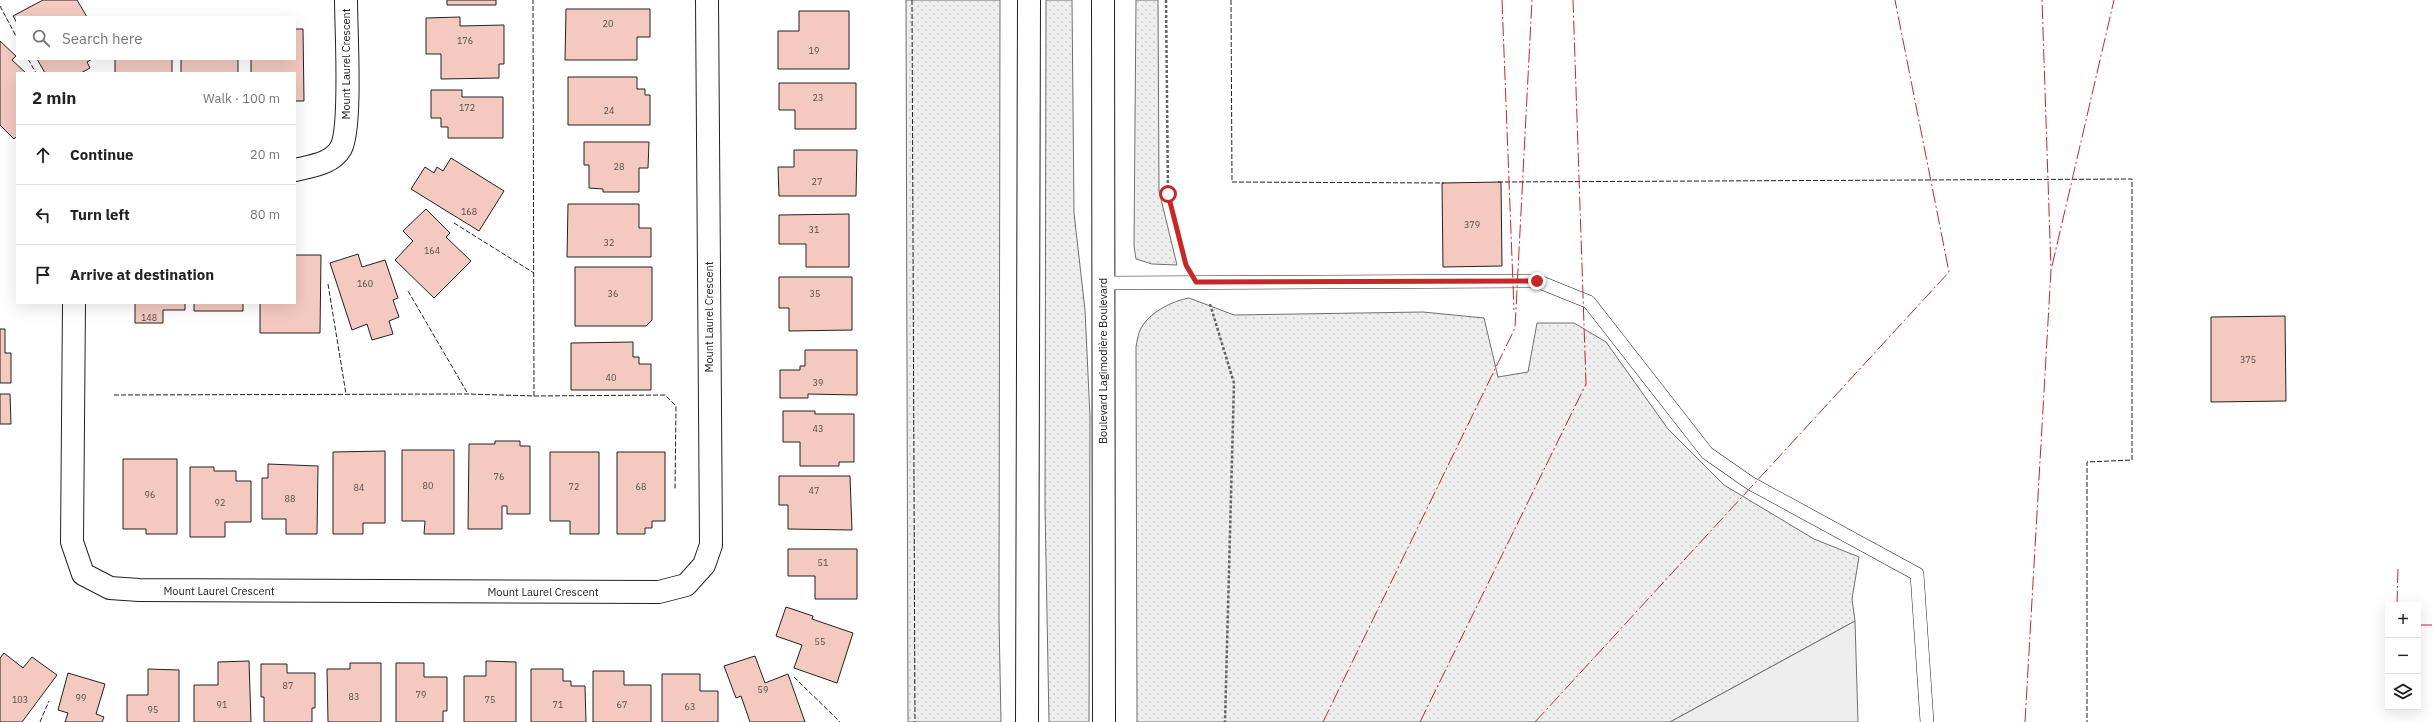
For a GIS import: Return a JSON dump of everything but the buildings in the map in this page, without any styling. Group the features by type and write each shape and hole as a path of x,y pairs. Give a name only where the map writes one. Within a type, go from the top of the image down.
{"street":[{"name":"Mount Laurel Crescent","path":"296,170 324,164 340,148 346,125 346,0"},
{"name":"Mount Laurel Crescent","path":"74,304 72,542 83,574 110,588 147,590 659,592 686,585 704,565 711,545 707,0"},
{"path":"1027,722 1029,0"},
{"name":"Boulevard Lagimodière Boulevard","path":"1103,0 1102,283 1104,722"}],"lane":[{"path":"1102,283 1537,281 1589,302 1707,453 1750,483 1917,574 1927,722"}],"path":[{"path":"1166,0 1168,194 1186,265 1212,307 1234,383 1225,722"}],"shaded area":[{"path":"906,0 1000,0 999,619 1001,722 908,722"},
{"path":"1046,0 1072,0 1074,213 1085,310 1090,417 1089,722 1049,722 1045,507"},
{"path":"1136,0 1158,0 1159,191 1177,265 1152,264 1136,259 1134,246"},
{"path":"1189,298 1234,315 1423,312 1484,318 1498,377 1528,372 1537,323 1574,323 1606,342 1668,429 1724,485 1814,539 1859,557 1852,599 1855,621 1670,722 1137,722 1136,347 1141,328 1150,317 1162,308 1182,299"},
{"path":"1855,621 1858,722 1670,722"}],"fence":[{"path":"114,395 468,394 534,396 533,0"},
{"path":"912,0 915,722"},
{"path":"1231,0 1232,182 1444,183"},
{"path":"0,6 16,36"},
{"path":"29,60 35,72"},
{"path":"1498,182 2132,179 2132,460 2087,462 2087,722"},
{"path":"454,223 534,273"},
{"path":"328,284 346,394"},
{"path":"408,291 468,394"},
{"path":"534,396 665,395 676,406 675,490"},
{"path":"794,677 840,722"},
{"path":"40,722 49,701"}],"power":[{"path":"1502,0 1514,310"},
{"path":"1323,722 1515,328 1532,0"},
{"path":"1420,722 1586,384 1573,0"},
{"path":"1535,722 1949,272 1895,0"},
{"path":"2025,722 2051,270 2042,0"},
{"path":"2052,266 2114,0"},
{"path":"2397,602 2398,567"},
{"path":"2421,625 2433,625"}],"route":[{"path":"1168,194 1186,265 1196,282 1537,281"}]}
